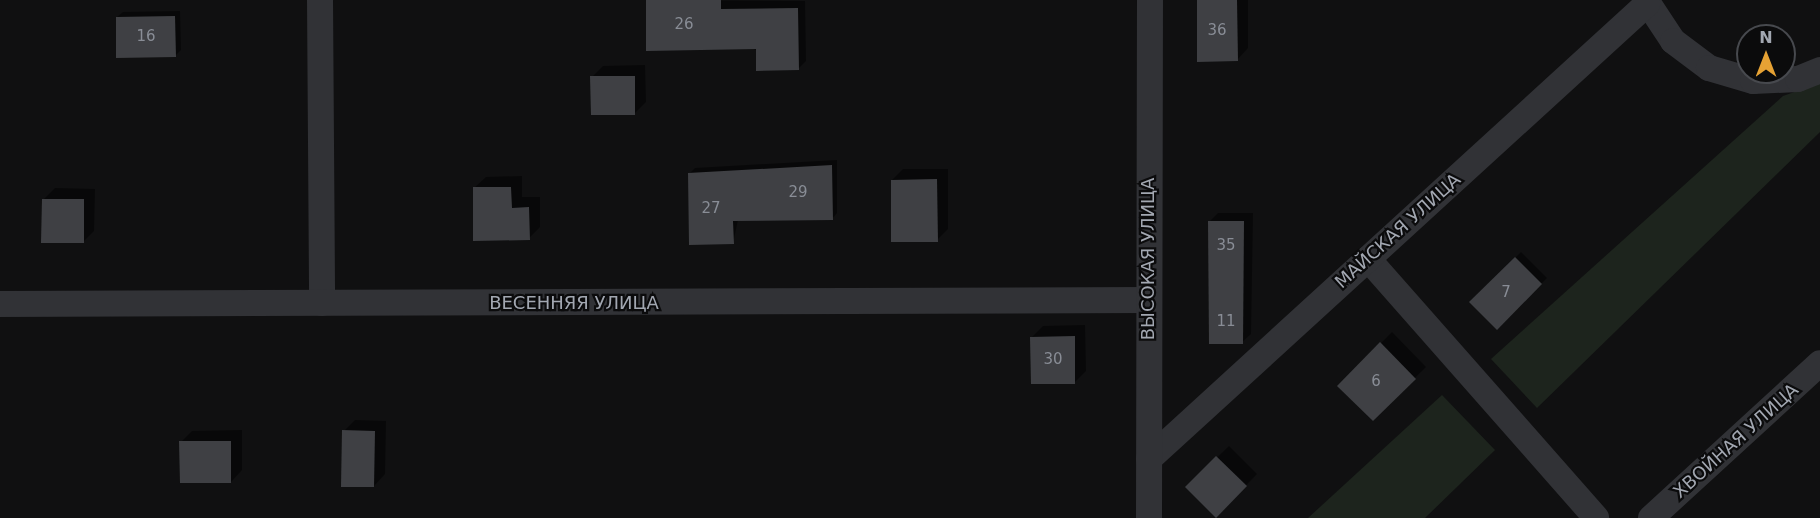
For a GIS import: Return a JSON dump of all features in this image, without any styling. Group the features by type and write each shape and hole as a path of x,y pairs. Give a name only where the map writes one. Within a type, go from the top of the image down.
{"street":[{"path":"320,0 322,303"},
{"name":"ВЫСОКАЯ УЛИЦА","path":"1149,518 1147,300 1150,0"},
{"path":"1647,2 1673,41 1709,68 1753,81 1798,79 1820,70"},
{"name":"МАЙСКАЯ УЛИЦА","path":"1149,459 1647,2"},
{"path":"1368,259 1596,518"},
{"name":"ВЕСЕННЯЯ УЛИЦА","path":"0,304 1147,300"},
{"name":"ХВОЙНАЯ УЛИЦА","path":"1651,518 1820,363"}],"shaded area":[{"path":"1820,83 1820,132 1537,408 1491,359 1783,96"},
{"path":"1442,395 1495,450 1425,518 1308,518"}],"building":[{"path":"646,0 721,0 721,9 798,8 799,70 756,71 756,49 646,51"},
{"path":"1197,0 1237,0 1238,61 1197,62"},
{"path":"175,16 176,57 116,58 116,17"},
{"path":"590,76 635,76 635,115 591,115"},
{"path":"832,165 833,220 733,221 734,244 689,245 688,173"},
{"path":"937,179 938,242 891,242 891,180"},
{"path":"473,187 511,187 512,208 529,207 530,240 473,241"},
{"path":"42,199 84,199 84,243 41,243"},
{"path":"1208,221 1244,221 1243,344 1209,344"},
{"path":"1515,257 1542,284 1497,330 1469,302"},
{"path":"1075,336 1075,384 1031,384 1030,337"},
{"path":"1380,342 1416,379 1373,421 1337,386"},
{"path":"342,430 375,431 374,487 341,487"},
{"path":"179,441 231,441 231,483 180,483"},
{"path":"1216,456 1247,486 1216,518 1185,487"}]}
